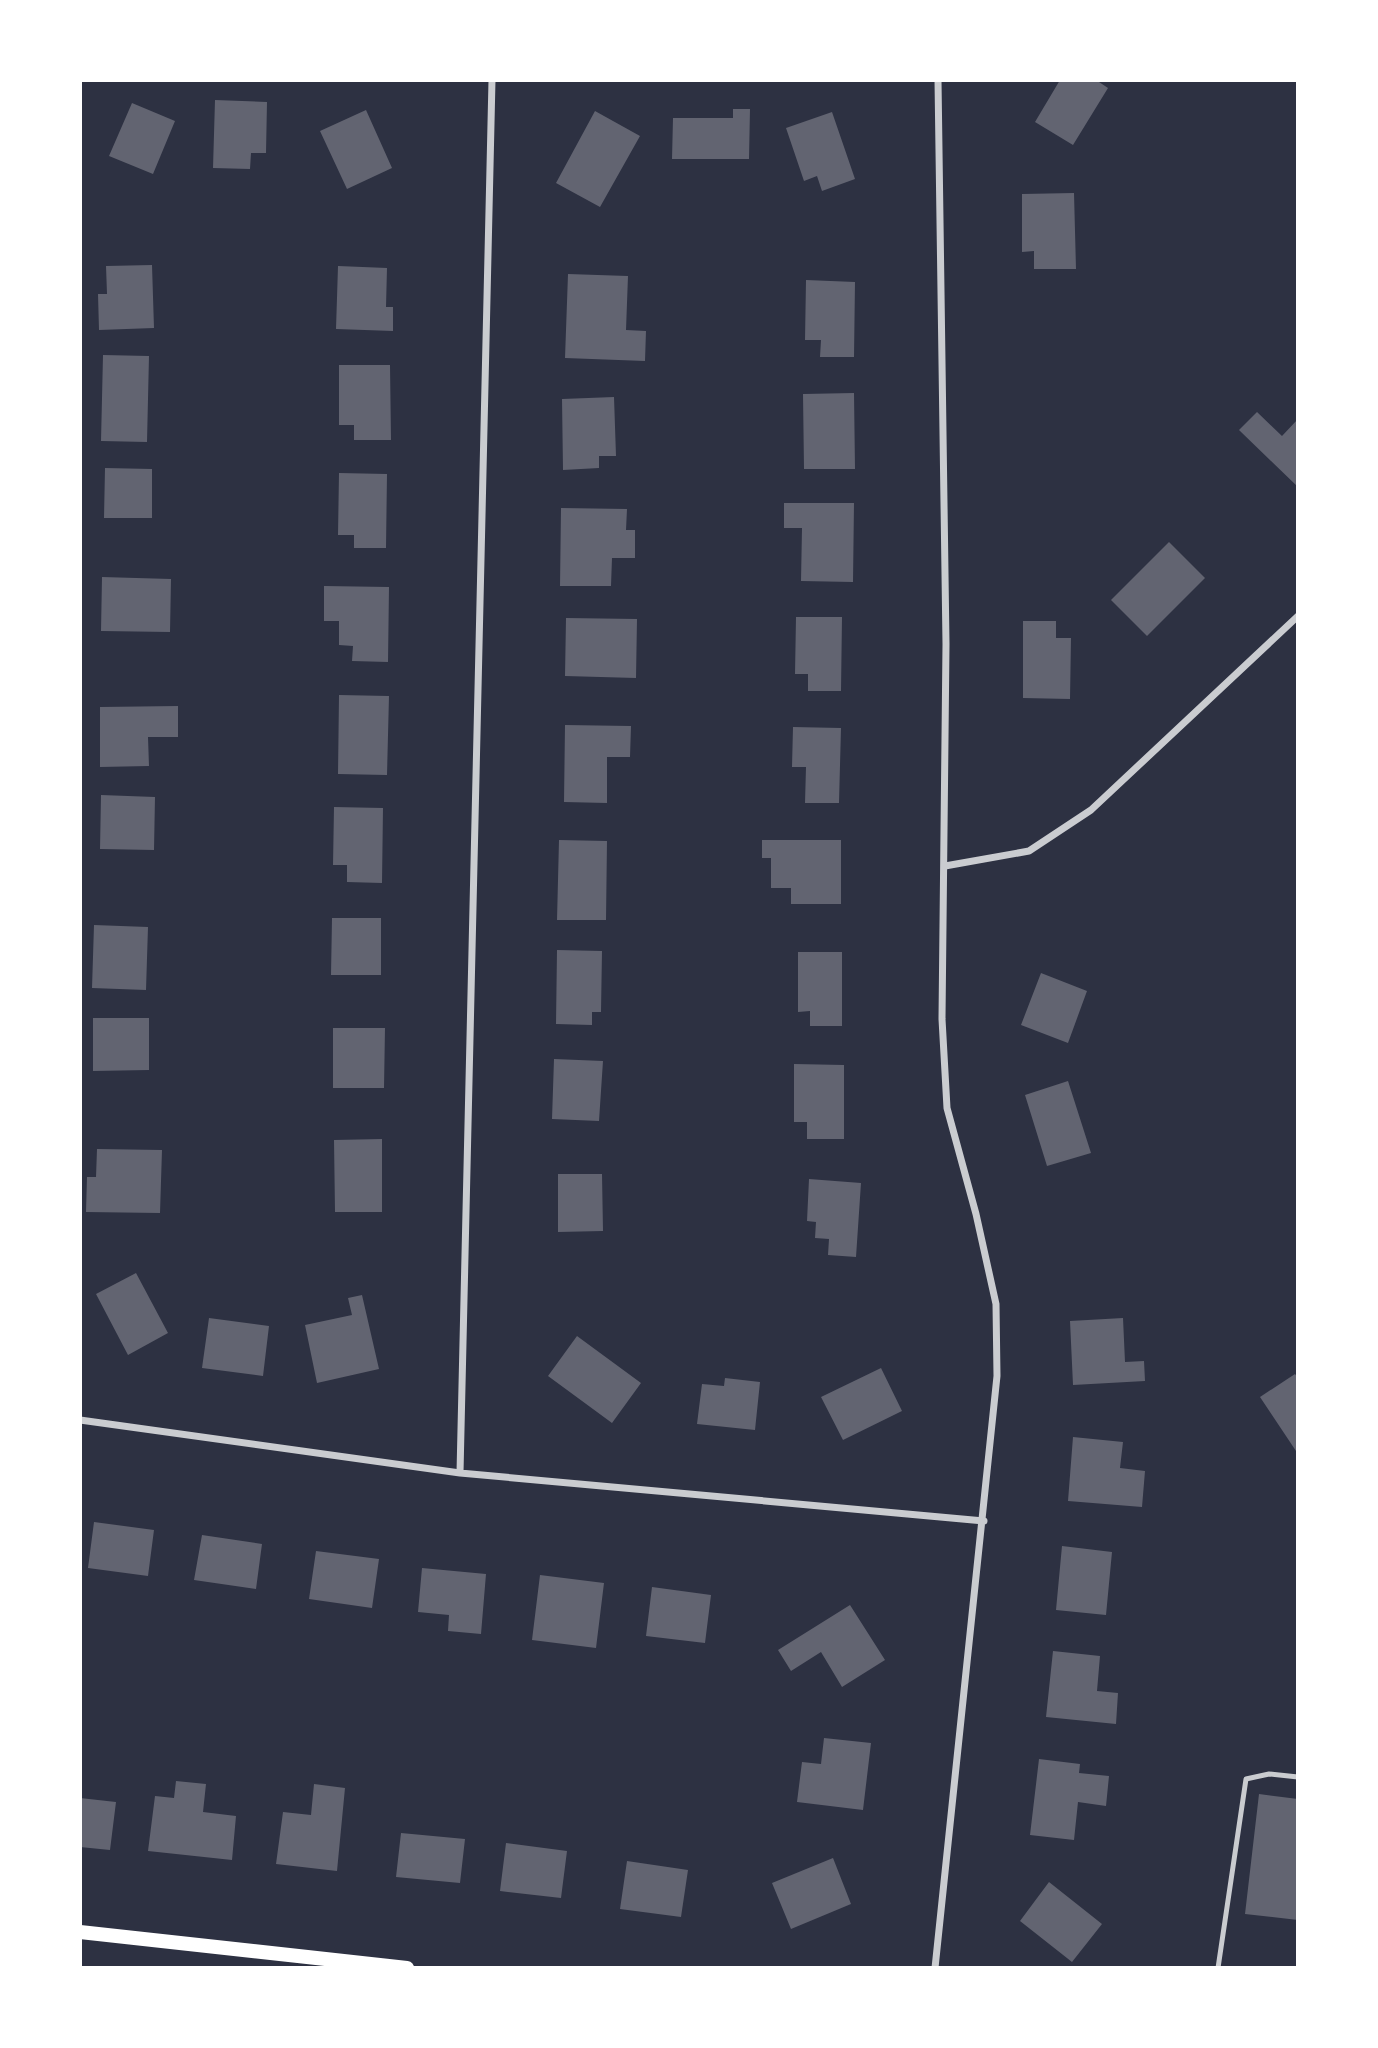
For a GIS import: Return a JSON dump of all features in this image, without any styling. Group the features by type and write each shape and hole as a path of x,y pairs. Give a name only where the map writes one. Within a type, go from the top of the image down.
{"main road":[{"path":"80,1932 407,1968"}],"street":[{"path":"460,1473 492,80"},
{"path":"935,1968 984,1521 997,1376 996,1304 976,1214 947,1108 942,1019 946,644 938,80"},
{"path":"945,866 1029,851 1091,810 1297,616"},
{"path":"80,1420 460,1473 984,1521"}],"lane":[{"path":"1218,1968 1246,1779 1269,1774 1297,1777"}],"building":[{"path":"1060,80 1096,80 1108,88 1073,145 1035,122"},
{"path":"215,100 267,102 266,153 251,153 250,169 213,168"},
{"path":"132,103 175,121 153,174 109,156"},
{"path":"733,109 750,109 749,159 672,159 673,118 733,118"},
{"path":"366,110 392,168 347,189 320,131"},
{"path":"595,111 640,136 600,207 556,183"},
{"path":"832,112 855,179 822,191 817,176 804,181 786,128"},
{"path":"1074,193 1076,269 1034,269 1034,251 1022,252 1022,194"},
{"path":"152,265 154,328 99,330 98,294 107,294 106,266"},
{"path":"338,266 387,268 386,307 393,307 393,331 336,329"},
{"path":"568,274 628,276 626,330 646,331 645,361 565,358"},
{"path":"806,280 855,282 854,357 820,357 821,340 805,340"},
{"path":"103,355 149,356 147,442 101,441"},
{"path":"339,365 390,365 391,440 354,440 354,425 339,425"},
{"path":"854,393 855,469 804,469 803,394"},
{"path":"614,397 616,456 599,456 599,468 563,470 562,399"},
{"path":"1257,412 1282,436 1298,419 1298,487 1239,430"},
{"path":"105,468 152,469 152,518 104,518"},
{"path":"339,473 387,474 386,548 354,548 354,535 338,535"},
{"path":"784,503 854,503 853,582 801,581 802,528 784,528"},
{"path":"561,508 627,509 626,530 635,530 635,558 612,558 611,586 560,586"},
{"path":"1169,542 1205,578 1147,636 1111,600"},
{"path":"102,577 171,579 170,632 101,631"},
{"path":"324,586 389,587 388,662 352,661 353,646 339,645 339,621 324,621"},
{"path":"796,617 842,617 841,691 808,691 808,674 795,674"},
{"path":"566,618 637,619 636,678 565,676"},
{"path":"1023,621 1056,621 1056,638 1071,638 1070,699 1023,698"},
{"path":"339,695 389,696 387,775 338,774"},
{"path":"178,706 178,737 148,737 149,766 100,767 100,707"},
{"path":"565,725 631,726 630,757 607,757 607,803 564,802"},
{"path":"793,727 841,728 839,803 805,803 806,767 792,767"},
{"path":"101,795 155,797 154,850 100,849"},
{"path":"334,807 383,808 382,883 347,882 347,865 333,865"},
{"path":"559,840 607,841 606,920 557,920"},
{"path":"762,840 841,840 841,904 791,904 791,888 771,888 771,858 762,858"},
{"path":"332,918 381,918 381,975 331,975"},
{"path":"94,925 148,927 146,990 92,988"},
{"path":"557,950 602,951 601,1012 592,1012 592,1025 556,1024"},
{"path":"798,952 842,952 842,1026 810,1026 810,1011 798,1012"},
{"path":"1041,973 1087,991 1068,1043 1021,1025"},
{"path":"93,1018 149,1018 149,1070 93,1071"},
{"path":"333,1028 385,1028 384,1088 333,1088"},
{"path":"554,1059 603,1061 599,1121 552,1119"},
{"path":"794,1064 844,1065 844,1139 807,1139 807,1122 794,1122"},
{"path":"1068,1081 1091,1153 1047,1166 1025,1095"},
{"path":"382,1139 382,1212 335,1212 334,1140"},
{"path":"97,1149 162,1150 160,1213 86,1212 87,1177 96,1177"},
{"path":"558,1174 602,1174 603,1231 558,1232"},
{"path":"809,1179 861,1183 856,1257 828,1255 829,1239 815,1238 816,1222 807,1221"},
{"path":"136,1273 168,1333 128,1355 96,1294"},
{"path":"362,1295 379,1369 317,1383 305,1325 352,1315 348,1298"},
{"path":"209,1318 269,1326 263,1376 202,1368"},
{"path":"1123,1318 1125,1362 1144,1361 1145,1381 1073,1385 1070,1321"},
{"path":"577,1336 641,1383 612,1423 548,1376"},
{"path":"881,1368 902,1411 843,1440 821,1397"},
{"path":"1295,1374 1298,1378 1298,1454 1260,1397"},
{"path":"725,1378 760,1382 755,1430 697,1424 702,1384 724,1386"},
{"path":"1073,1437 1123,1442 1120,1468 1145,1471 1142,1507 1068,1501"},
{"path":"94,1522 154,1530 148,1576 88,1568"},
{"path":"202,1535 262,1544 256,1589 194,1580"},
{"path":"1062,1546 1112,1552 1106,1615 1056,1610"},
{"path":"316,1551 379,1559 372,1608 309,1599"},
{"path":"422,1568 486,1574 481,1634 448,1631 449,1615 418,1612"},
{"path":"540,1575 604,1583 596,1648 532,1640"},
{"path":"652,1587 711,1595 705,1643 646,1636"},
{"path":"850,1605 885,1660 842,1687 821,1652 791,1671 778,1650"},
{"path":"1053,1651 1100,1656 1097,1691 1118,1693 1116,1724 1046,1717"},
{"path":"824,1738 871,1743 863,1810 797,1802 802,1762 821,1764"},
{"path":"1039,1759 1080,1764 1079,1773 1109,1776 1106,1806 1078,1802 1074,1840 1030,1835"},
{"path":"176,1781 206,1784 203,1812 236,1816 232,1860 148,1851 155,1796 174,1798"},
{"path":"314,1784 345,1788 337,1871 276,1864 283,1812 311,1815"},
{"path":"1259,1794 1298,1799 1298,1920 1245,1914"},
{"path":"80,1798 116,1802 110,1850 80,1847"},
{"path":"401,1833 465,1839 460,1883 396,1877"},
{"path":"506,1843 567,1851 561,1898 500,1891"},
{"path":"833,1858 851,1904 791,1929 772,1883"},
{"path":"627,1861 688,1870 681,1917 620,1909"},
{"path":"1049,1882 1102,1924 1072,1962 1020,1921"}]}
